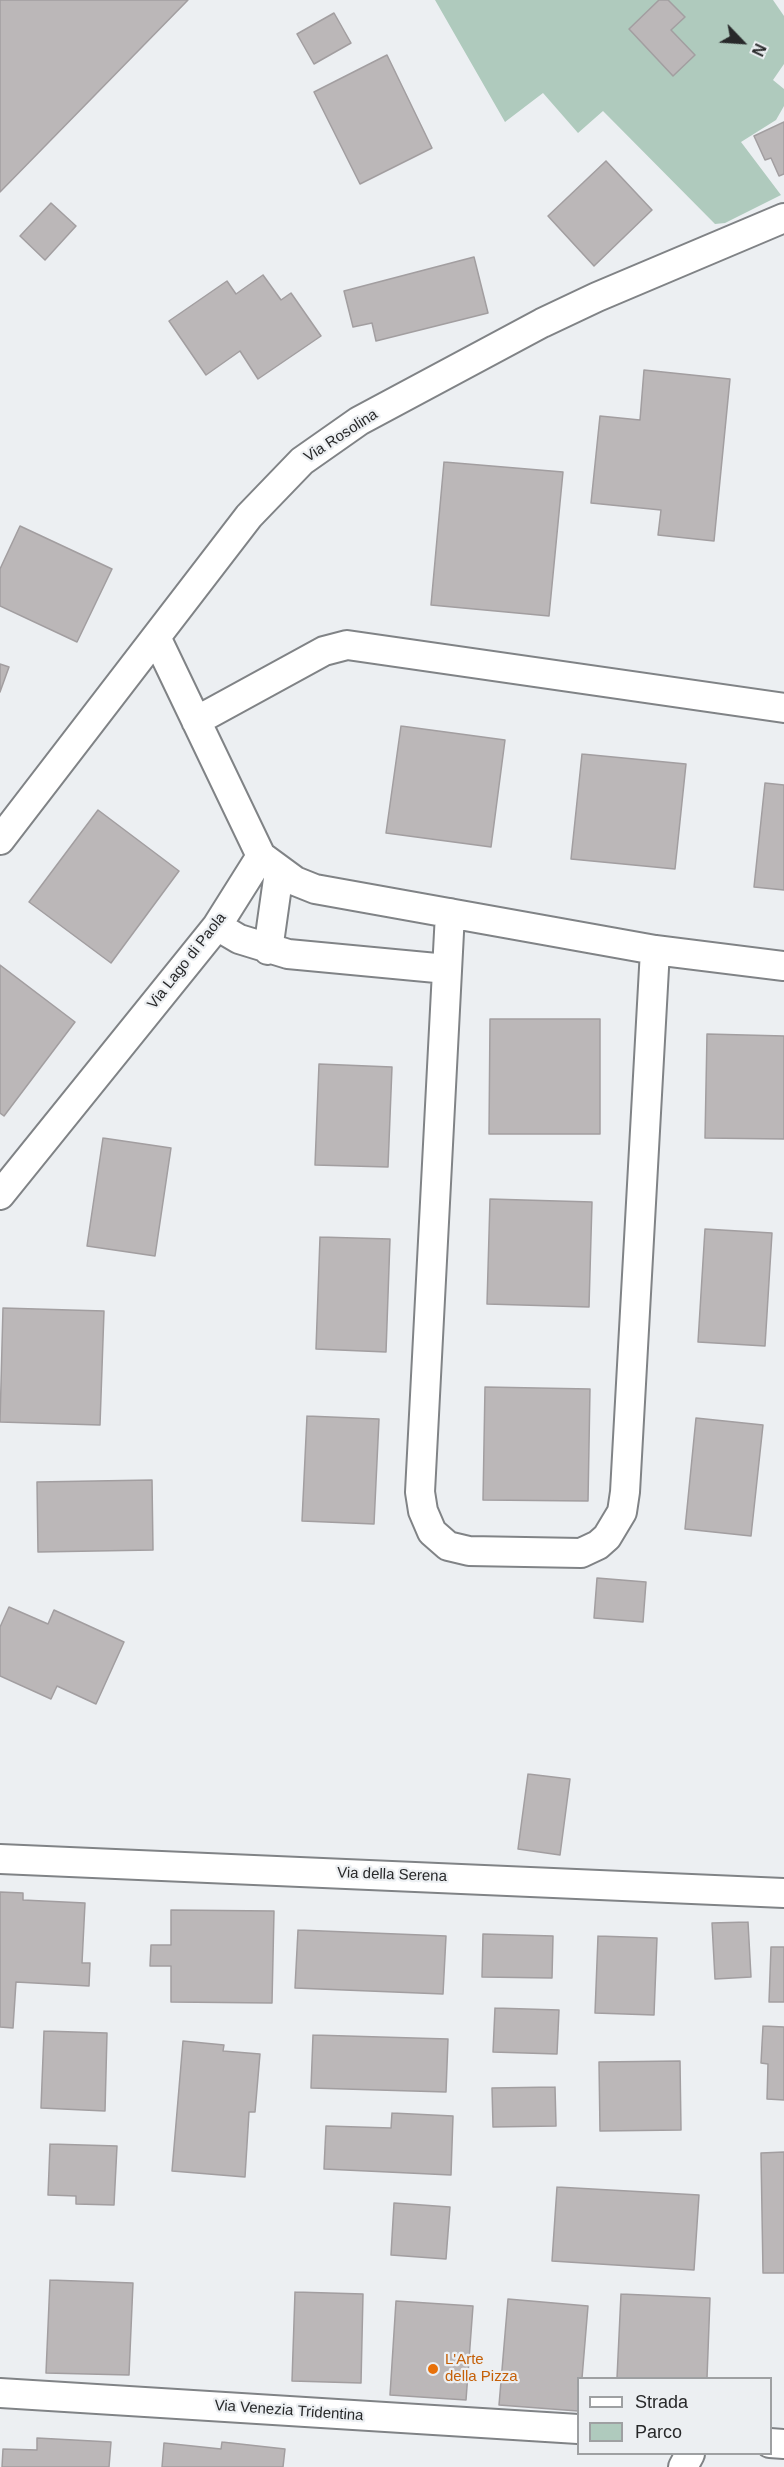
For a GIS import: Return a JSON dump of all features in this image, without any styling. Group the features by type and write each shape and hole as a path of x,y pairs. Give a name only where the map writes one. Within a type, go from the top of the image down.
{"street":[{"name":"Via Rosolina","path":"0,840 258,506 302,461 341,432 574,307 784,218"},
{"path":"156,637 196,721 270,864 268,950"},
{"path":"196,721 324,651 347,645 784,708"},
{"path":"270,864 296,881 315,889 655,950 784,966"},
{"name":"Via Lago di Paola","path":"0,1195 217,926 270,864"},
{"path":"450,913 420,1481 423,1511 427,1523 440,1540 458,1549 481,1552 572,1554 588,1551 607,1537 618,1521 624,1502 655,950"},
{"path":"217,926 239,939 268,950 306,957 447,969"},
{"name":"Via della Serena","path":"0,1859 784,1893"},
{"name":"Via Venezia Tridentina","path":"0,2393 577,2428"}],"green space":[{"path":"435,0 773,0 784,16 784,64 773,80 784,89 784,106 776,120 741,142 781,195 725,223 715,224 603,111 578,133 543,93 505,122"}],"building":[{"path":"0,0 188,0 0,192"},
{"path":"659,0 668,0 685,17 671,30 695,55 673,76 629,29"},
{"path":"334,13 351,43 314,64 297,34"},
{"path":"387,55 432,148 360,184 314,92"},
{"path":"784,122 784,174 779,176 771,158 765,160 754,136"},
{"path":"606,161 652,210 594,266 548,216"},
{"path":"51,203 76,226 45,260 20,236"},
{"path":"474,257 488,313 376,341 372,323 353,327 344,291"},
{"path":"263,275 281,300 291,293 321,336 258,379 240,351 206,375 169,321 227,281 236,294"},
{"path":"644,370 730,379 714,541 658,535 661,510 591,503 600,416 640,420"},
{"path":"444,462 563,472 549,616 431,605"},
{"path":"20,526 112,569 77,642 0,606 0,569"},
{"path":"0,664 9,667 0,692"},
{"path":"401,726 505,740 491,847 386,833"},
{"path":"582,754 686,764 675,869 571,859"},
{"path":"765,783 784,785 784,890 754,887"},
{"path":"98,810 179,871 111,963 29,902"},
{"path":"0,965 75,1022 4,1116 0,1113"},
{"path":"490,1019 600,1019 600,1134 489,1134"},
{"path":"707,1034 784,1036 784,1139 705,1138"},
{"path":"319,1064 392,1067 388,1167 315,1165"},
{"path":"103,1138 171,1148 155,1256 87,1246"},
{"path":"490,1199 592,1202 589,1307 487,1304"},
{"path":"705,1229 772,1233 765,1346 698,1342"},
{"path":"320,1237 390,1239 386,1352 316,1349"},
{"path":"3,1308 104,1311 100,1425 0,1422"},
{"path":"485,1387 590,1389 588,1501 483,1500"},
{"path":"307,1416 379,1419 374,1524 302,1521"},
{"path":"696,1418 763,1425 751,1536 685,1529"},
{"path":"152,1480 153,1550 38,1552 37,1482"},
{"path":"597,1578 646,1582 643,1622 594,1618"},
{"path":"9,1607 48,1624 54,1610 124,1642 96,1704 57,1686 51,1699 0,1676 0,1627"},
{"path":"528,1774 570,1779 560,1855 518,1849"},
{"path":"0,1892 23,1893 23,1900 85,1903 82,1963 90,1963 89,1986 16,1982 13,2028 0,2027"},
{"path":"171,1910 274,1911 272,2003 171,2002 171,1966 150,1966 151,1945 171,1945"},
{"path":"748,1922 751,1977 715,1979 712,1923"},
{"path":"298,1930 446,1936 443,1994 295,1988"},
{"path":"483,1934 553,1936 552,1978 482,1977"},
{"path":"598,1936 657,1938 654,2015 595,2013"},
{"path":"771,1947 784,1947 784,2002 769,2002"},
{"path":"495,2008 559,2010 557,2054 493,2052"},
{"path":"763,2026 784,2027 784,2100 767,2099 768,2064 761,2063"},
{"path":"44,2031 107,2033 105,2111 41,2108"},
{"path":"313,2035 448,2039 446,2092 311,2088"},
{"path":"183,2041 224,2045 223,2051 260,2054 255,2112 249,2112 245,2177 172,2171"},
{"path":"680,2061 681,2130 600,2131 599,2062"},
{"path":"555,2087 556,2126 493,2127 492,2088"},
{"path":"392,2113 453,2116 451,2175 324,2169 326,2126 391,2128"},
{"path":"50,2144 117,2146 114,2205 76,2204 76,2196 48,2195"},
{"path":"784,2152 784,2273 763,2273 761,2153"},
{"path":"557,2187 699,2195 694,2270 552,2261"},
{"path":"394,2203 450,2207 446,2259 391,2255"},
{"path":"50,2280 133,2283 129,2375 46,2373"},
{"path":"295,2292 363,2294 361,2383 292,2381"},
{"path":"621,2294 710,2298 707,2377 617,2377"},
{"path":"508,2299 588,2306 582,2377 577,2377 577,2411 499,2405"},
{"path":"396,2301 473,2306 466,2400 390,2395"},
{"path":"37,2438 111,2442 109,2467 2,2467 3,2449 37,2450"},
{"path":"222,2442 285,2449 283,2467 162,2467 164,2443 221,2449"}],"place":[{"name":"L'Arte della Pizza","path":"433,2369"}]}
